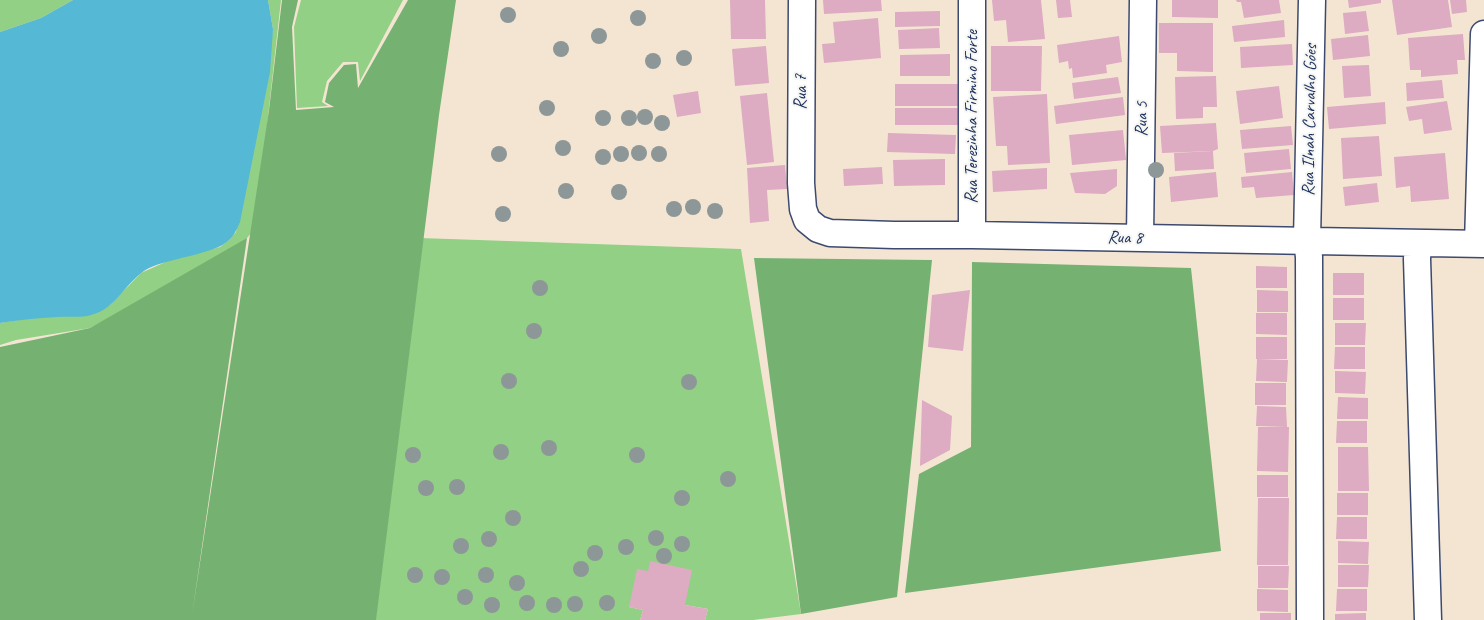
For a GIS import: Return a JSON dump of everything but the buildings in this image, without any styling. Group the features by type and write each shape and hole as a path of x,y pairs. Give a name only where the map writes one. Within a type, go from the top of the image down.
{"street":[{"name":"Rua 7","path":"801,183 802,0"},
{"name":"Rua Terezinha Firmino Forte","path":"972,0 972,235"},
{"name":"Rua 5","path":"1140,238 1143,0"},
{"name":"Rua Ilnah Carvalho Góes","path":"1310,620 1309,267 1307,240 1312,0"},
{"path":"1481,244 1484,34"},
{"name":"Rua 8","path":"801,183 803,209 808,220 818,229 830,233 1481,244"},
{"path":"1418,243 1428,620"}],"green space":[{"path":"0,0 73,0 41,18 0,32"},
{"path":"268,0 281,0 262,171 253,231 235,252 90,328 16,340 0,345 0,323 110,305 141,273 170,260 220,247 236,232 273,29"},
{"path":"282,0 298,0 292,27 296,110 334,107 325,102 329,83 344,65 356,64 358,88 408,0 456,0 439,115 376,620 0,620 0,347 90,328 247,238 192,615 269,110"},
{"path":"301,0 403,0 360,81 358,62 343,62 327,81 322,102 328,106 297,108 294,27"},
{"path":"420,238 741,249 801,614 753,620 705,620 708,609 685,605 648,571 629,607 643,610 640,620 374,620"},
{"path":"754,258 932,260 897,597 801,614"},
{"path":"972,262 1191,268 1221,551 905,593 919,474 971,447"}],"water":[{"path":"73,0 268,0 273,29 270,72 240,222 232,237 221,245 202,253 149,268 141,273 108,307 100,312 83,316 0,323 0,32 41,18"}]}
